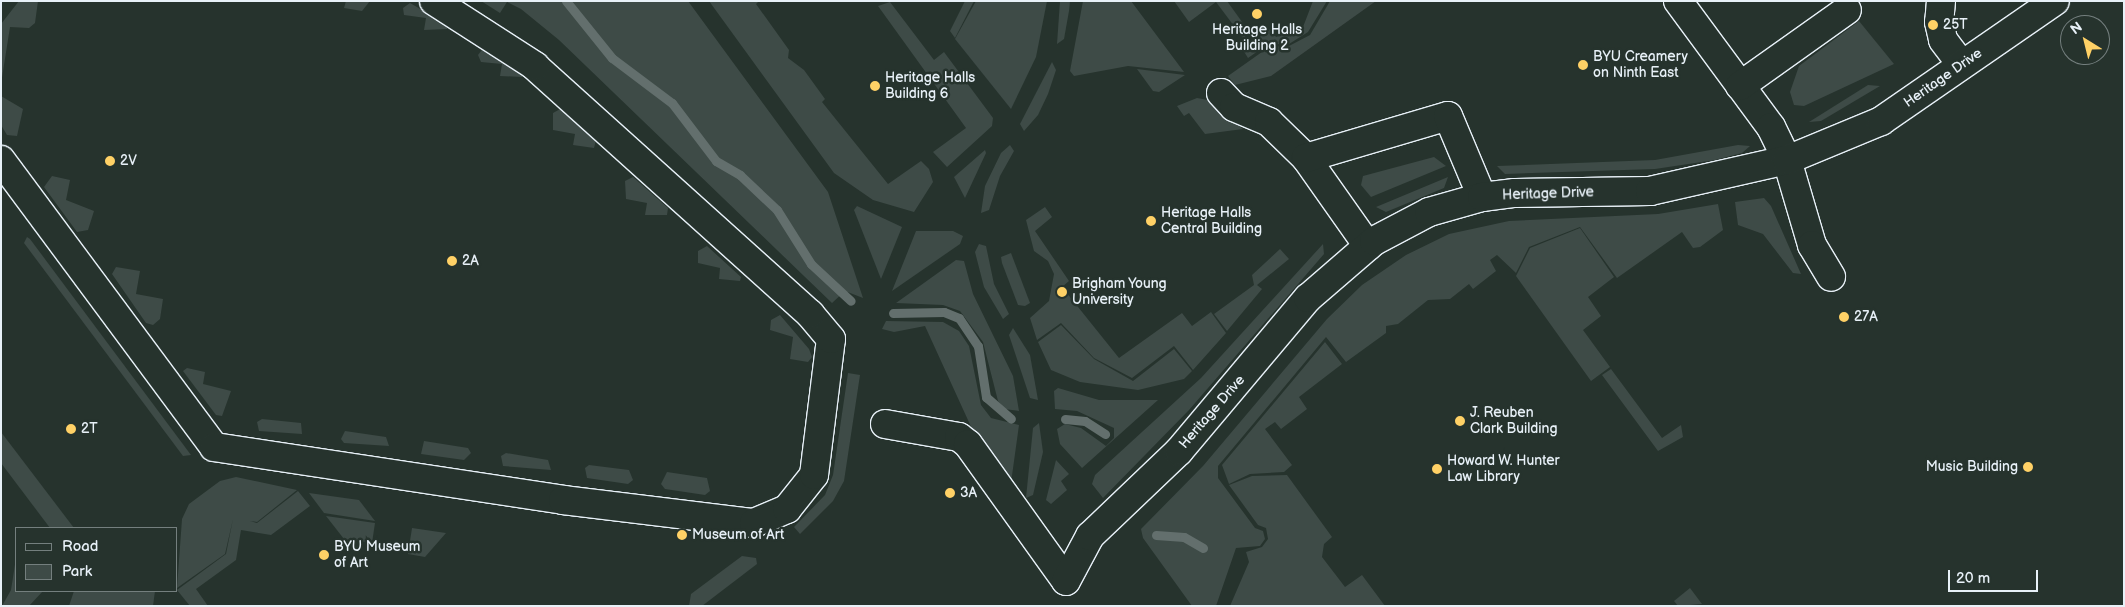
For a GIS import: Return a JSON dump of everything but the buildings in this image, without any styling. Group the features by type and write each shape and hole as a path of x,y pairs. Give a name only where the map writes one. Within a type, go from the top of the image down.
{"lane":[{"path":"1,160 214,447 563,500 754,523 787,509 814,475 831,339 810,314 535,66 434,1"},
{"path":"1678,1 1771,127 1787,160 1804,225 1831,277"},
{"path":"1941,1 1939,22 1943,40 1962,65"},
{"name":"Heritage Drive","path":"885,424 959,436 968,444 1066,581 1090,536 1179,450 1308,298 1368,246 1429,212 1482,197 1515,193 1650,191 1787,160 1881,121 2055,1"},
{"path":"1740,86 1847,10"},
{"path":"1221,93 1234,107 1269,122 1306,158 1368,246"},
{"path":"1306,158 1448,116 1482,197"}],"green space":[{"path":"19,1 38,1 35,23 29,28 10,27 1,84 1,24"},
{"path":"346,1 370,1 362,11 344,8"},
{"path":"481,1 688,1 828,192 863,298 845,291 832,303 559,40 521,9 507,2 500,13"},
{"path":"709,1 759,1 756,4 789,50 788,58 804,70 825,99 822,102 888,184 921,161 929,169 933,182 914,212 873,200 834,173"},
{"path":"965,1 974,1 955,38 950,31"},
{"path":"976,1 1047,1 1036,57 1011,109 955,39"},
{"path":"1060,1 1070,1 1064,39 1057,44"},
{"path":"1083,1 1131,1 1184,72 1128,66 1074,76 1070,71"},
{"path":"1174,1 1227,1 1250,33 1243,38 1216,2 1189,22"},
{"path":"1313,1 1327,1 1308,32 1289,44 1268,44 1248,58 1243,50 1270,29 1276,37 1303,27"},
{"path":"1330,1 1376,1 1271,76 1235,85 1228,76 1269,47 1289,46 1310,35"},
{"path":"890,2 934,60 944,52 993,118 992,126 947,167 933,152 966,128 878,6"},
{"path":"410,3 448,25 447,29 424,30 426,18 404,15 403,8"},
{"path":"1859,21 1894,64 1804,106 1794,105 1790,92 1799,66"},
{"path":"484,47 523,75 522,77 500,76 502,64 481,62 478,55"},
{"path":"1052,62 1056,70 1048,94 1038,115 1024,131 1020,124"},
{"path":"1137,69 1185,75 1159,92 1153,91"},
{"path":"1868,85 1880,86 1821,121 1809,122"},
{"path":"1,96 23,109 17,136 7,135 1,125"},
{"path":"1197,98 1208,100 1243,129 1205,134 1189,113 1184,116 1177,106"},
{"path":"562,108 596,140 594,148 573,145 575,134 553,130 553,113"},
{"path":"1010,145 1014,151 1000,176 989,210 981,213 985,186 1001,153"},
{"path":"1738,145 1750,146 1742,153 1715,160 1655,169 1505,174 1497,166 1655,160"},
{"path":"985,150 986,153 965,198 954,177"},
{"path":"1434,157 1446,166 1371,197 1361,185 1363,176"},
{"path":"52,176 70,180 66,200 94,211 88,230 77,232 44,187"},
{"path":"633,177 668,208 667,215 645,215 647,203 626,199 625,181"},
{"path":"1448,177 1444,188 1386,212 1376,207"},
{"path":"1764,198 1771,206 1801,274 1793,273 1763,234 1738,225 1735,202"},
{"path":"1718,204 1723,230 1700,247 1693,248 1682,232 1617,278 1580,227 1529,247 1516,273 1497,255 1490,260 1496,271 1473,289 1469,284 1450,299 1428,300 1398,324 1386,326 1386,333 1346,362 1326,337 1218,466 1218,478 1255,528 1263,531 1265,539 1260,546 1236,548 1216,606 1192,606 1143,538 1141,529 1203,466 1327,319 1362,285 1406,255 1449,234 1509,221 1658,214"},
{"path":"857,206 902,227 881,279 854,210"},
{"path":"1045,207 1052,217 1035,231 1069,281 1062,287 1119,358 1182,313 1192,326 1211,312 1226,333 1193,370 1174,346 1132,378 1094,358 1061,323 1037,340 1030,318 1049,301 1054,274 1048,261 1034,251 1026,220"},
{"path":"1580,228 1614,277 1588,297 1601,316 1583,330 1610,367 1591,381 1516,276 1530,248"},
{"path":"916,231 953,231 963,236 960,244 892,291"},
{"path":"27,237 191,455 183,456 24,243"},
{"path":"979,244 986,246 994,284 1009,314 1003,319 984,287 975,252"},
{"path":"1323,244 1324,254 1189,410 1103,498 1092,484 1095,475 1201,378"},
{"path":"707,246 741,277 740,281 719,279 720,268 698,263 698,251"},
{"path":"1280,249 1289,259 1257,285 1262,289 1227,331 1214,314 1254,285 1252,275"},
{"path":"1011,253 1030,303 1025,306 1018,305 1002,263 1001,257"},
{"path":"956,260 964,261 973,294 1013,376 1019,411 1004,409 998,401 983,342 960,311 943,305 896,303"},
{"path":"116,267 140,271 136,294 163,299 160,319 153,325 146,323 112,274"},
{"path":"780,315 809,349 812,357 808,362 790,359 793,337 770,330 771,320"},
{"path":"886,321 943,322 959,331 969,346 981,405 991,418 1019,425 1010,490 999,488 925,326 894,332 882,329"},
{"path":"1061,325 1094,359 1133,381 1174,349 1192,371 1184,379 1138,390 1080,382 1051,370 1038,342"},
{"path":"1013,328 1030,355 1038,400 1030,398 1009,335"},
{"path":"1325,342 1342,364 1299,397 1307,409 1281,429 1275,422 1265,429 1292,465 1284,472 1250,474 1229,484 1222,465"},
{"path":"187,368 205,372 203,384 231,391 222,416 216,415 183,371"},
{"path":"1611,369 1662,438 1681,425 1683,437 1658,451 1602,375"},
{"path":"848,373 860,375 844,481 833,501 800,534 794,527 825,495 833,475"},
{"path":"1058,388 1099,400 1158,400 1082,468 1060,444 1057,429 1065,424 1081,428 1106,446 1114,438 1114,428 1077,411 1055,409 1054,391"},
{"path":"262,419 301,423 302,434 259,431 257,422"},
{"path":"1039,423 1043,452 1033,495 1026,498 1033,428"},
{"path":"345,431 386,437 389,446 344,443 341,439"},
{"path":"1,432 73,527 49,527 1,463"},
{"path":"424,441 468,448 471,453 464,460 421,454"},
{"path":"506,453 548,460 551,470 503,466 501,456"},
{"path":"1056,460 1069,474 1061,481 1067,490 1051,504 1046,500"},
{"path":"589,465 629,470 633,480 628,484 587,478 585,468"},
{"path":"667,472 707,478 710,491 705,495 665,489 661,484"},
{"path":"1287,475 1332,537 1324,544 1322,557 1345,587 1362,575 1385,606 1230,606 1249,562 1246,552 1262,547 1268,539 1266,528 1258,525 1229,485 1252,476"},
{"path":"236,477 297,490 257,522 250,521 257,523 298,491 310,506 271,535 241,530 236,560 196,589 208,606 190,606 178,589 226,554 233,519 225,554 178,587 182,519 189,504 220,481"},
{"path":"309,493 359,500 375,521 324,513"},
{"path":"326,516 375,523 372,543 344,539"},
{"path":"412,528 446,533 425,557 408,554"},
{"path":"742,556 756,558 757,564 702,606 689,606 691,594"},
{"path":"15,564 15,592 42,592 29,606 2,606 11,590"},
{"path":"1690,588 1702,604 1678,606 1674,601"},
{"path":"74,592 155,592 153,606 69,606"}],"waterway":[{"path":"566,1 612,58 672,103 716,161 740,175 777,210 811,264 851,301"},
{"path":"893,313 944,312 959,318 978,346 986,397 1011,419"},
{"path":"1065,419 1085,421 1105,434"},
{"path":"1156,535 1184,537 1203,548"}],"place":[{"name":"Heritage Halls Building 2","path":"1257,14"},
{"name":"25T","path":"1933,25"},
{"name":"BYU Creamery on Ninth East","path":"1583,65"},
{"name":"Heritage Halls Building 6","path":"875,86"},
{"name":"2V","path":"110,161"},
{"name":"Heritage Halls Central Building","path":"1151,221"},
{"name":"2A","path":"452,261"},
{"name":"Brigham Young University","path":"1062,292"},
{"name":"27A","path":"1844,317"},
{"name":"J. Reuben Clark Building","path":"1460,421"},
{"name":"2T","path":"71,429"},
{"name":"Music Building","path":"2028,467"},
{"name":"Howard W. Hunter Law Library","path":"1437,469"},
{"name":"3A","path":"950,493"},
{"name":"Museum of Art","path":"682,535"},
{"name":"BYU Museum of Art","path":"324,555"}]}
